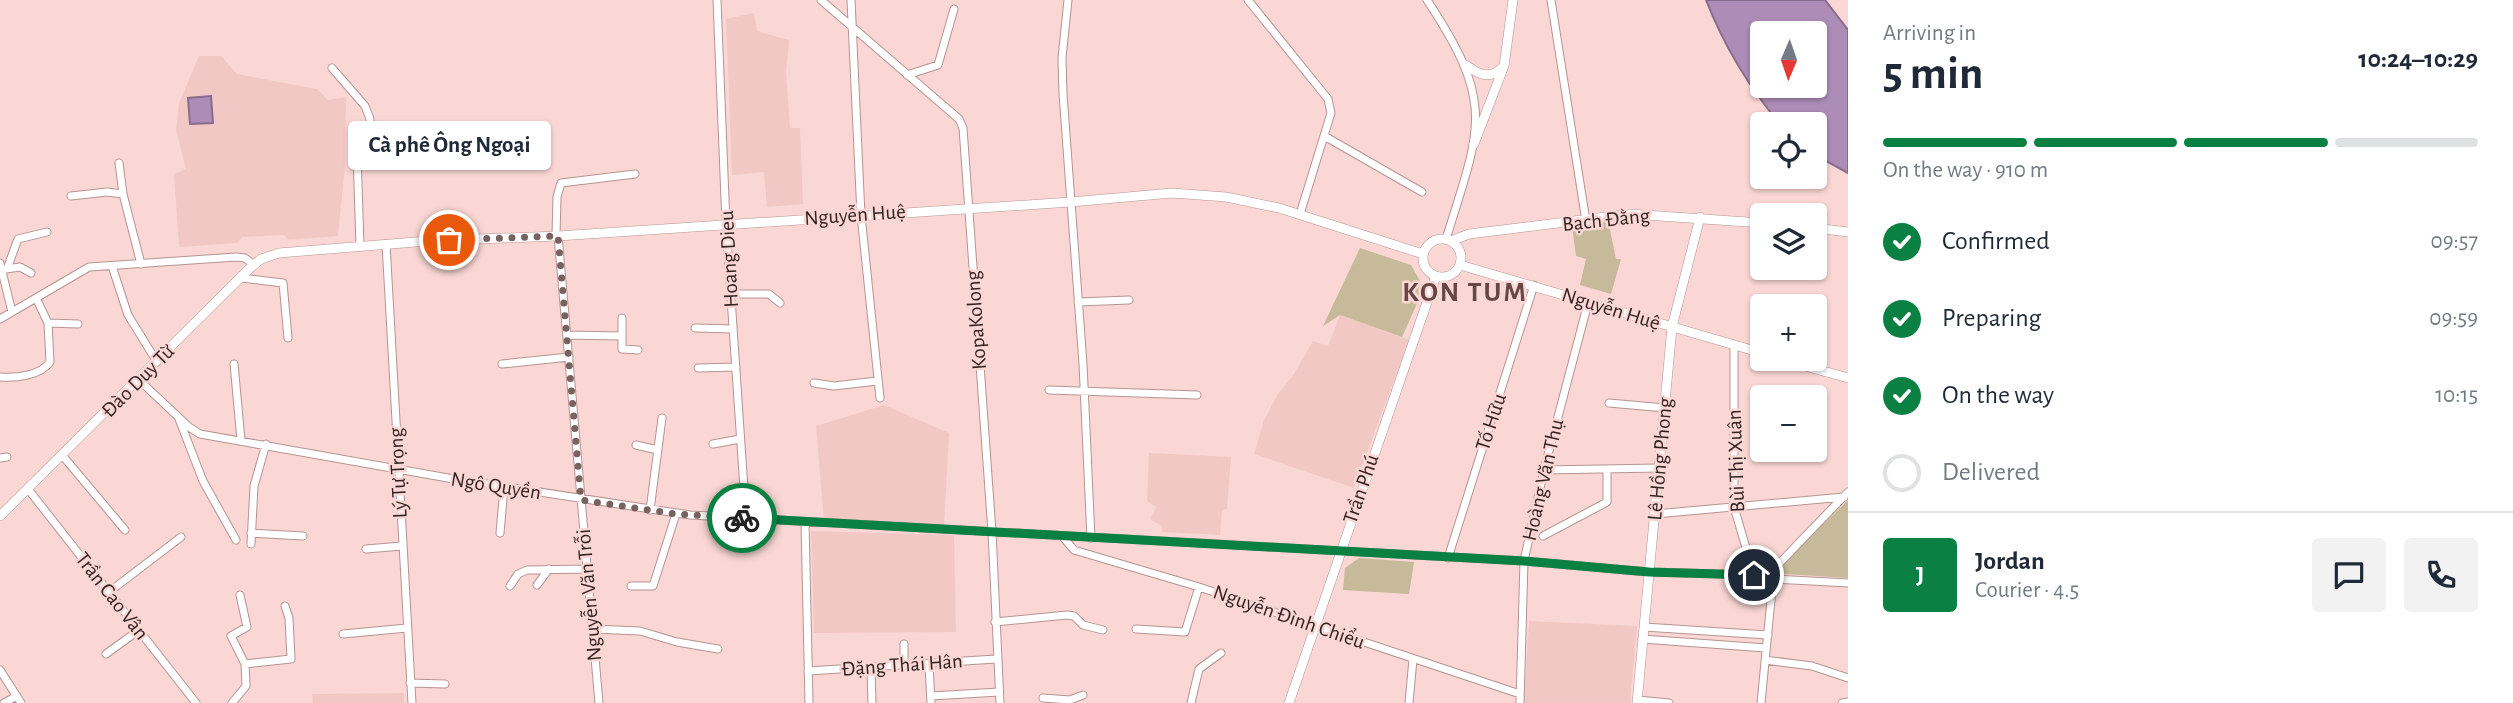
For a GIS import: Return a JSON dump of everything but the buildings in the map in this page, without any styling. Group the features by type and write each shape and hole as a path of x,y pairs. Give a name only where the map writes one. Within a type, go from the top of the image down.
{"street":[{"name":"Hoang Dieu","path":"717,0 726,224 746,518"},
{"name":"KopaKolong","path":"821,0 959,119 963,128 992,532 1000,703"},
{"path":"851,0 861,215 871,285 880,398"},
{"path":"1068,0 1062,58 1063,93 1084,389 1091,538"},
{"path":"1248,0 1328,99 1331,113 1326,137 1300,214"},
{"path":"1427,0 1466,65 1476,98 1474,144"},
{"path":"1449,240 1474,144 1504,66 1513,0"},
{"path":"1551,0 1586,221"},
{"path":"906,75 938,65 954,9"},
{"path":"1466,65 1486,76 1495,74 1504,66"},
{"path":"332,68 365,106 370,119 369,135 357,153 360,246"},
{"path":"1326,137 1422,192"},
{"path":"119,163 123,194 141,264"},
{"name":"Nguyễn Văn Trỗi","path":"599,703 557,236 557,197 561,183 635,174"},
{"path":"71,196 107,192 123,194"},
{"name":"Nguyễn Huệ","path":"279,253 386,244 557,236 1071,202 1172,192 1226,197 1300,214 1423,254"},
{"name":"Bạch Đằng","path":"1449,240 1469,234 1630,214 1750,222"},
{"name":"Lê Hồng Phong","path":"1637,702 1672,327 1700,217"},
{"path":"1827,229 1848,232"},
{"path":"12,313 2,281 3,267 18,239 47,232"},
{"path":"1449,240 1460,252 1460,265 1448,276 1436,276 1427,270 1423,254 1429,243 1449,240"},
{"name":"Lý Tự Trọng","path":"386,244 412,703"},
{"name":"Đào Duy Từ","path":"0,516 261,258 279,253"},
{"path":"0,320 37,300 80,271 112,266 236,257 245,258 254,265"},
{"name":"Nguyễn Huệ","path":"1460,265 1750,350"},
{"path":"112,266 128,315 157,362"},
{"path":"3,267 20,267 31,273"},
{"name":"Trần Phú","path":"1289,703 1436,276"},
{"path":"241,278 283,283 288,338"},
{"name":"Tố Hữu","path":"1448,558 1534,285"},
{"path":"731,294 769,294 774,295 780,303"},
{"path":"0,377 27,375 49,365 52,358 48,323 37,300"},
{"path":"1078,302 1129,300"},
{"name":"Hoàng Văn Thụ","path":"1520,703 1524,561 1544,470 1588,303"},
{"path":"622,318 622,349 638,350"},
{"path":"48,323 78,324"},
{"path":"695,328 733,329"},
{"path":"567,335 621,336"},
{"name":"Bùi Thị Xuân","path":"1734,345 1734,507 1754,575"},
{"path":"502,364 569,357"},
{"path":"234,364 241,440"},
{"path":"698,368 736,367"},
{"path":"1822,371 1848,378"},
{"name":"Ngô Quyền","path":"139,380 201,434 505,488 676,514 1524,561 1649,572 1754,575 1848,583"},
{"path":"814,383 834,386 877,381"},
{"path":"1049,390 1084,389 1197,395"},
{"path":"1609,402 1665,408"},
{"path":"177,415 203,481 236,540"},
{"path":"650,510 662,418"},
{"path":"713,444 740,439"},
{"path":"251,544 254,486 266,444"},
{"path":"636,445 658,450"},
{"path":"62,455 125,530"},
{"path":"1544,470 1659,468"},
{"path":"1543,536 1607,502 1607,469"},
{"name":"Trần Cao Vân","path":"28,488 195,703"},
{"path":"500,533 505,488"},
{"path":"1655,514 1846,495"},
{"path":"1761,703 1771,576 1846,495"},
{"path":"631,586 653,586 676,514"},
{"path":"804,523 809,703"},
{"path":"251,533 303,536"},
{"path":"109,592 181,537"},
{"name":"Nguyễn Đình Chiểu","path":"1063,537 1074,550 1199,587 1520,694"},
{"path":"366,549 402,546"},
{"path":"537,585 549,569"},
{"path":"510,586 518,574 527,570 587,569"},
{"path":"1136,629 1185,632 1199,587"},
{"path":"232,703 246,686 244,664 231,636 247,625 240,595"},
{"path":"244,664 291,659 289,618 285,606"},
{"path":"995,622 1067,615 1074,616 1086,626 1103,630"},
{"path":"1644,627 1768,635"},
{"path":"343,634 407,628"},
{"path":"592,629 640,631 677,642 718,649"},
{"path":"106,654 139,630"},
{"path":"1643,639 1766,648"},
{"path":"904,644 904,666"},
{"path":"1191,703 1201,664 1221,653"},
{"name":"Đặng Thái Hân","path":"808,671 996,659"},
{"path":"1409,703 1413,659"},
{"path":"1765,660 1812,666 1848,678"},
{"path":"929,665 931,699 999,692"},
{"path":"871,668 872,703"},
{"path":"0,670 19,699 4,703"},
{"path":"411,683 445,684"},
{"path":"1043,698 1070,701 1083,695"},
{"path":"1637,702 1669,703"},
{"path":"1842,703 1848,702"}],"shaded area":[{"path":"1706,0 1825,0 1848,30 1848,173 1827,162 1827,112 1770,112 1759,98 1827,98 1827,21 1750,21 1750,84"},
{"path":"754,13 757,31 789,40 786,72 790,128 800,128 803,204 767,207 764,172 732,175 726,19"},
{"path":"199,56 221,56 237,74 317,89 328,100 346,97 345,166 338,236 289,240 284,235 242,237 237,243 179,247 174,174 186,169 176,130 179,103"},
{"path":"211,96 213,123 190,124 188,98"},
{"path":"1608,220 1616,259 1621,259 1611,294 1580,285 1586,259 1576,256 1572,226"},
{"path":"1360,248 1411,265 1424,288 1402,337 1340,315 1323,326"},
{"path":"1340,315 1409,340 1354,488 1254,454 1264,420 1278,394 1294,374 1313,341 1328,346"},
{"path":"884,405 949,433 944,526 824,521 816,426"},
{"path":"1149,453 1231,457 1227,509 1222,510 1220,535 1162,532 1162,526 1150,519 1156,507 1147,501"},
{"path":"1848,500 1848,578 1785,574 1780,571 1779,567"},
{"path":"811,531 954,535 956,632 814,633"},
{"path":"1359,558 1414,562 1409,594 1343,590 1345,568"},
{"path":"1529,621 1637,626 1630,703 1524,703"},
{"path":"404,693 404,703 313,703 312,694"}],"way so far":[{"path":"449,240 558,236 581,500 676,514 742,518"}],"place":[{"name":"Cà phê Ông Ngoại","path":"449,240"}],"district":[{"name":"KON TUM","path":"1465,293"}],"route":[{"path":"742,518 1524,561 1649,572 1754,575"}]}
